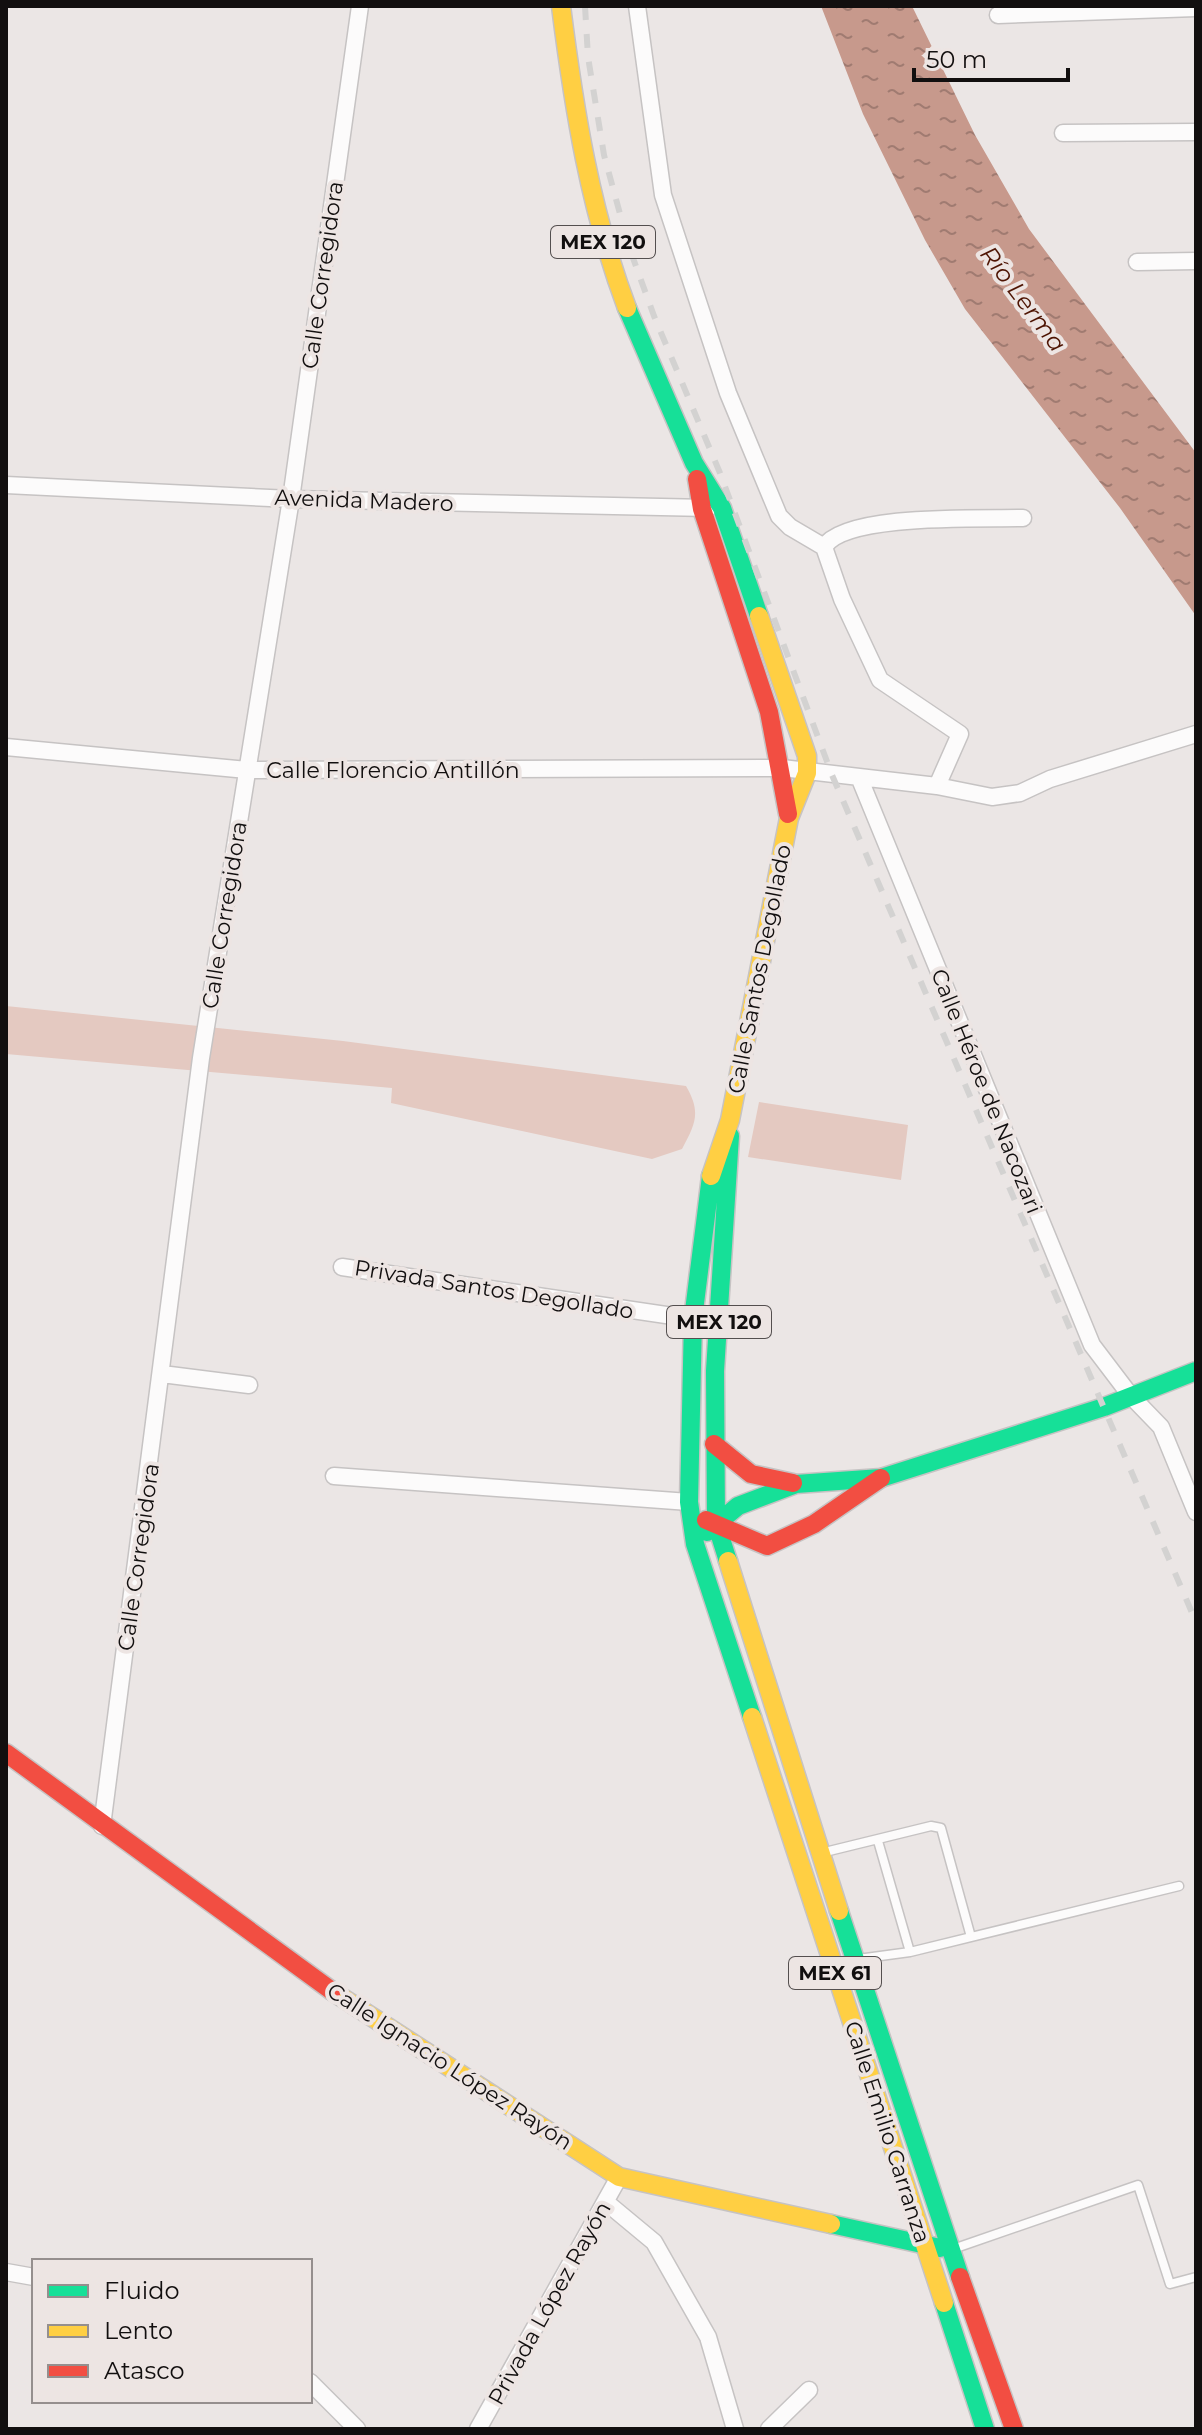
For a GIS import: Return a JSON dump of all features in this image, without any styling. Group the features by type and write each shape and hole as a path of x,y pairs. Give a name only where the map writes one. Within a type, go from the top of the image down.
{"main road":[{"name":"MEX 120","path":"561,6 580,142 606,252 647,361 694,463 722,508 803,739 807,773"},
{"name":"MEX 120","path":"694,463 702,509 769,712 782,768"},
{"name":"Calle Santos Degollado","path":"782,768 789,818"},
{"name":"Calle Santos Degollado","path":"690,1509 693,1319 712,1167 730,1120 789,818 807,773"},
{"name":"Calle Santos Degollado","path":"716,1523 715,1371 731,1170 730,1120"},
{"path":"714,1444 751,1474 796,1484 881,1478 1104,1407 1196,1371"},
{"path":"737,1591 741,1575 767,1546 814,1524 881,1478"},
{"path":"695,1544 738,1506 796,1484"},
{"path":"690,1509 767,1546"},
{"name":"Calle Emilio Carranza","path":"690,1509 695,1544 985,2429"},
{"name":"Calle Emilio Carranza","path":"716,1523 854,1960 1000,2397 1014,2429"},
{"name":"Calle Ignacio López Rayón","path":"6,1753 102,1826 342,1998 619,2177 925,2246 953,2249"}],"street":[{"name":"Calle Corregidora","path":"102,1826 201,1058 291,499 360,6"},
{"path":"637,6 663,195 728,393 779,516 790,527 824,547 842,599 880,680 960,734 937,786"},
{"path":"998,15 1196,8"},
{"path":"1063,133 1196,132"},
{"path":"1137,262 1196,261"},
{"name":"Avenida Madero","path":"6,485 291,499 722,508"},
{"path":"824,547 830,537 844,530 893,522 1023,518"},
{"name":"Calle Florencio Antillón","path":"6,747 247,770 782,768 937,786 992,797 1020,793 1050,779 1196,734"},
{"name":"Calle Héroe de Nacozari","path":"859,777 1092,1345 1130,1395 1161,1427 1196,1512"},
{"name":"Privada Santos Degollado","path":"342,1267 693,1319"},
{"path":"162,1374 249,1385"},
{"path":"334,1476 690,1509"},
{"name":"Privada López Rayón","path":"478,2429 619,2177"},
{"path":"607,2203 654,2242 708,2337 735,2429"},
{"path":"6,2272 32,2277"},
{"path":"312,2384 357,2429"},
{"path":"769,2429 809,2390"}],"lane":[{"path":"820,1852 878,1841 931,1826 941,1828 971,1937"},
{"path":"878,1841 910,1952"},
{"path":"854,1960 910,1952 1179,1886"},
{"path":"953,2249 1138,2185 1170,2284 1196,2277"}],"shaded area":[{"path":"6,1006 343,1041 686,1086 694,1103 695,1118 682,1149 652,1159 391,1103 392,1088 6,1054"},
{"path":"759,1102 908,1125 901,1180 748,1157"}],"water":[{"name":"Río Lerma","path":"821,6 912,6 975,135 1029,229 1196,453 1196,616 1120,508 965,309 925,240 863,114"}],"railway":[{"path":"585,6 588,57 604,155 629,247 654,316 720,473 832,775 1196,1622"}],"traffic: fast":[{"path":"627,308 694,463 722,508 759,616"},
{"path":"728,1561 716,1523 715,1371 730,1136"},
{"path":"711,1176 693,1319 689,1502 695,1544 752,1717"},
{"path":"707,1532 738,1506 796,1484 881,1478 1104,1407 1196,1371"},
{"path":"839,1911 960,2277"},
{"path":"831,2224 940,2248"},
{"path":"944,2303 985,2429"}],"traffic: slow":[{"path":"561,6 593,197 627,308"},
{"path":"711,1176 730,1120 789,818 807,773 807,756 759,616"},
{"path":"728,1561 839,1911"},
{"path":"752,1717 944,2303"},
{"path":"332,1991 619,2177 831,2224"}],"traffic: jam":[{"path":"697,479 702,509 769,712 788,814"},
{"path":"714,1444 751,1474 793,1483"},
{"path":"706,1520 767,1546 814,1524 881,1478"},
{"path":"6,1753 332,1991"},
{"path":"960,2277 1014,2429"}]}
